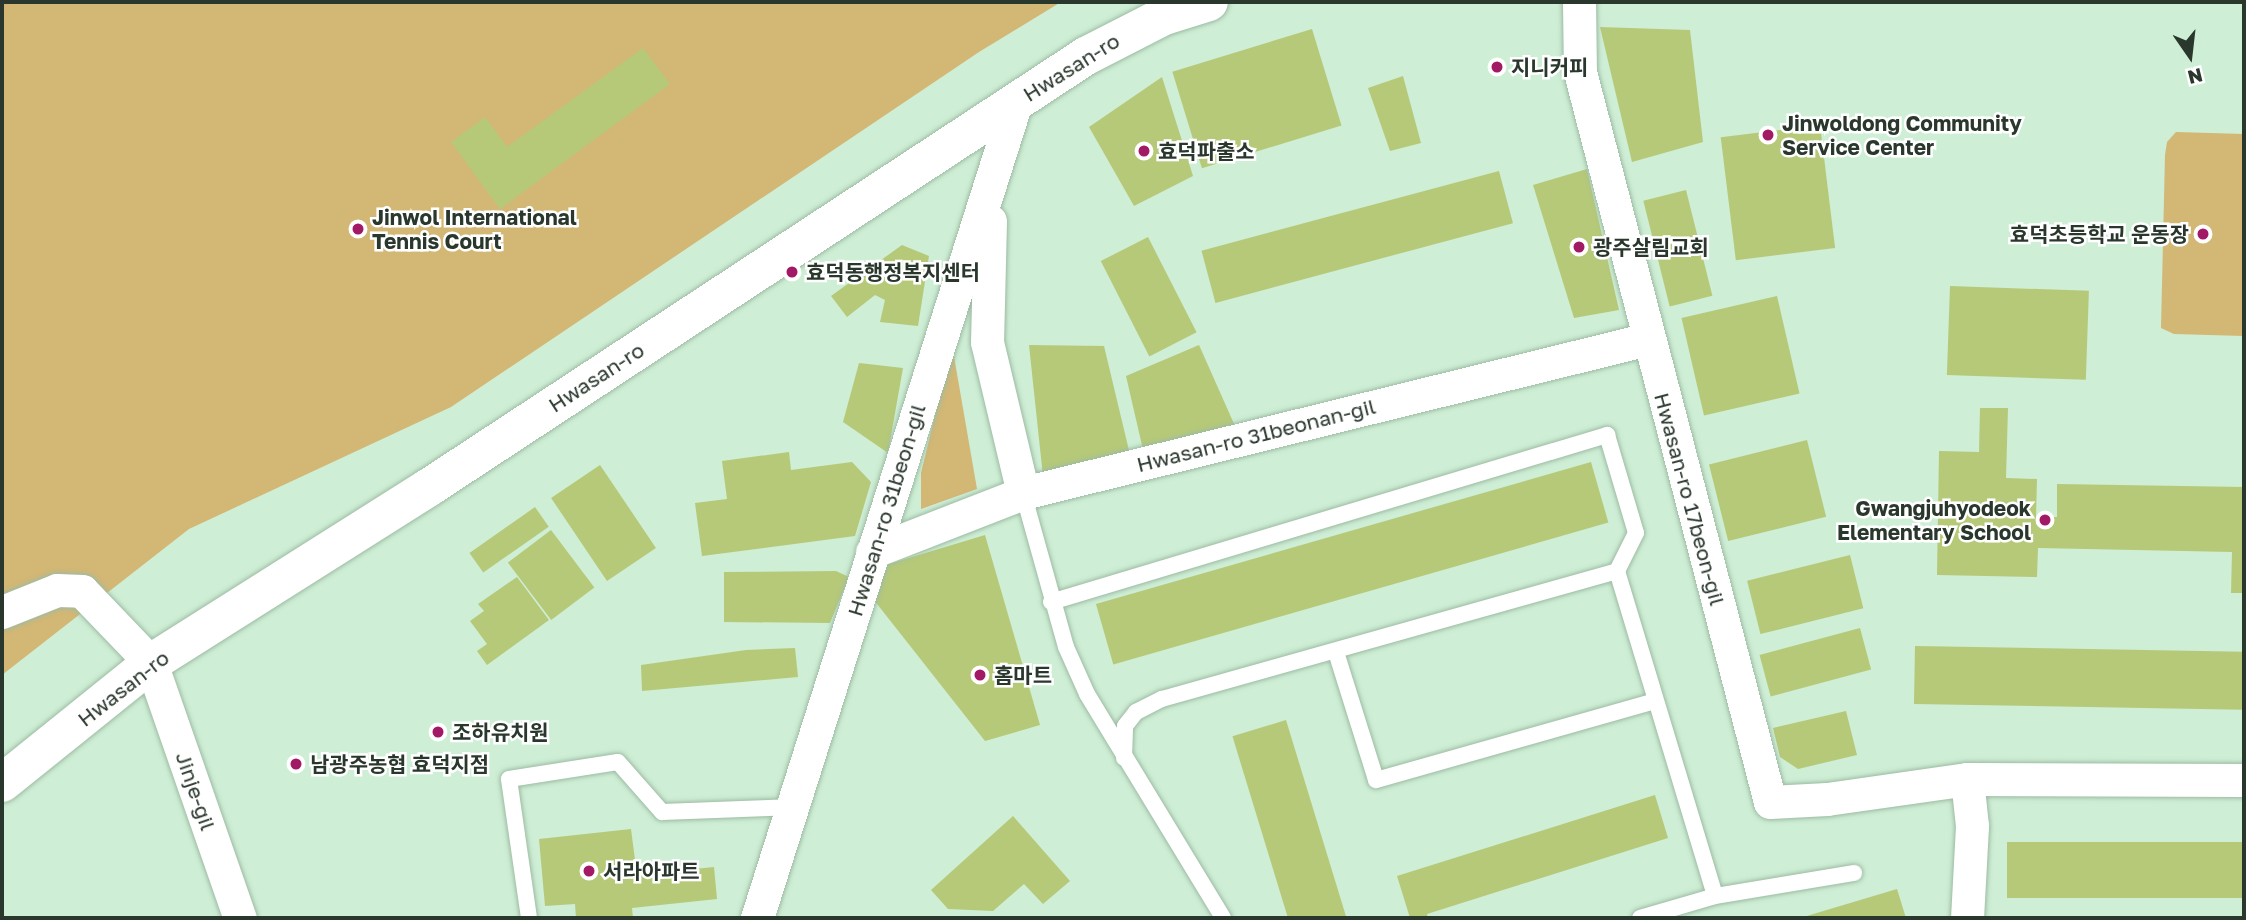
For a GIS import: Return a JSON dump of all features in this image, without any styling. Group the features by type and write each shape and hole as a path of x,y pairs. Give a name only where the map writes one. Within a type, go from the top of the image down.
{"main road":[{"name":"Hwasan-ro","path":"2,783 151,663 428,488 1016,102 1126,33 1209,2"}],"street":[{"name":"Hwasan-ro 17beon-gil","path":"1579,2 1580,72 1770,802 1827,799 1967,779 2244,780"},
{"name":"Hwasan-ro 31beon-gil","path":"757,918 795,807 872,552 1016,102"},
{"path":"992,177 987,342 1023,493"},
{"name":"Hwasan-ro 31beonan-gil","path":"872,552 1023,493 1648,339"},
{"path":"2,612 57,590 82,591 151,663"},
{"name":"Jinje-gil","path":"151,663 240,918"},
{"path":"1967,779 1972,826 1967,918"}],"lane":[{"path":"1051,602 1606,435 1636,533 1617,571 1716,896"},
{"path":"1023,493 1051,602 1071,659 1124,758 1223,918"},
{"path":"1124,758 1125,726 1136,712 1162,699 1617,571"},
{"path":"1336,652 1376,780 1655,701"},
{"path":"529,918 509,779 618,762 662,812 795,807"},
{"path":"1640,918 1673,913 1716,896 1854,873"}],"shaded area":[{"name":"Jinwol International Tennis Court","path":"2,2 1061,2 979,52 451,407 189,529 2,675"},
{"name":"효덕초등학교 운동장","path":"2176,132 2244,134 2244,336 2174,334 2161,328 2165,155 2167,142"},
{"path":"952,345 977,489 921,509 921,473"}],"building":[{"path":"1600,27 1690,30 1703,142 1632,162"},
{"path":"1312,29 1342,126 1202,168 1172,72"},
{"path":"643,48 670,84 500,209 451,142 485,117 507,147"},
{"path":"1403,76 1421,143 1390,151 1368,88"},
{"name":"효덕파출소","path":"1162,77 1193,176 1134,206 1089,127"},
{"path":"1820,125 1835,248 1736,260 1721,137"},
{"name":"광주살림교회","path":"1587,169 1619,310 1574,318 1533,185"},
{"path":"1499,171 1513,223 1215,303 1201,251"},
{"path":"1686,190 1712,296 1670,306 1643,201"},
{"path":"1148,237 1197,332 1149,356 1101,261"},
{"path":"902,245 929,256 918,326 880,322 885,300 875,295 847,317 831,296"},
{"path":"1950,286 2089,291 2086,380 1947,375"},
{"path":"1777,296 1799,393 1704,415 1682,318"},
{"path":"1029,345 1104,346 1132,463 1044,486"},
{"path":"1199,345 1235,426 1144,454 1126,376"},
{"path":"859,363 903,368 888,453 843,422"},
{"path":"1980,408 2008,408 2006,478 2037,479 2036,517 2057,517 2057,484 2244,487 2244,593 2231,593 2232,552 2038,548 2037,577 1937,575 1939,451 1979,452"},
{"path":"1807,440 1826,517 1728,541 1709,464"},
{"path":"789,452 791,470 852,462 871,482 855,536 702,556 695,503 727,499 722,461"},
{"path":"1591,462 1608,523 1113,665 1096,604"},
{"path":"600,465 656,548 607,581 551,498"},
{"path":"535,507 549,527 483,573 469,553"},
{"path":"551,530 594,588 551,620 508,562"},
{"name":"홈마트","path":"985,535 1040,725 985,741 870,595 879,567"},
{"path":"1850,555 1863,608 1760,634 1747,581"},
{"path":"836,571 849,577 830,623 724,622 724,572"},
{"path":"517,577 549,620 487,665 477,651 487,644 470,621 484,611 478,604"},
{"path":"1860,628 1871,670 1771,696 1760,655"},
{"path":"1915,646 2244,652 2243,710 1914,704"},
{"path":"795,648 798,677 642,691 641,665 746,650"},
{"path":"1846,711 1857,755 1798,769 1780,757 1773,728"},
{"path":"1286,720 1347,918 1288,918 1232,736"},
{"path":"1655,795 1668,838 1427,914 1428,918 1410,918 1397,876"},
{"path":"1013,816 1070,881 1043,904 1024,884 993,911 948,909 931,890"},
{"name":"서라아파트","path":"631,829 637,875 714,867 717,899 632,908 633,918 576,918 575,904 545,906 539,839"},
{"path":"2007,842 2244,842 2244,898 2007,898"},
{"path":"1897,889 1906,918 1800,918"}],"place":[{"name":"지니커피","path":"1497,67"},
{"name":"Jinwoldong Community Service Center","path":"1768,135"},
{"name":"효덕파출소","path":"1144,151"},
{"name":"Jinwol International Tennis Court","path":"358,229"},
{"name":"효덕초등학교 운동장","path":"2203,234"},
{"name":"광주살림교회","path":"1579,247"},
{"name":"효덕동행정복지센터","path":"792,272"},
{"name":"Gwangjuhyodeok Elementary School","path":"2045,520"},
{"name":"홈마트","path":"980,675"},
{"name":"조하유치원","path":"438,732"},
{"name":"남광주농협 효덕지점","path":"296,764"},
{"name":"서라아파트","path":"589,871"}]}
